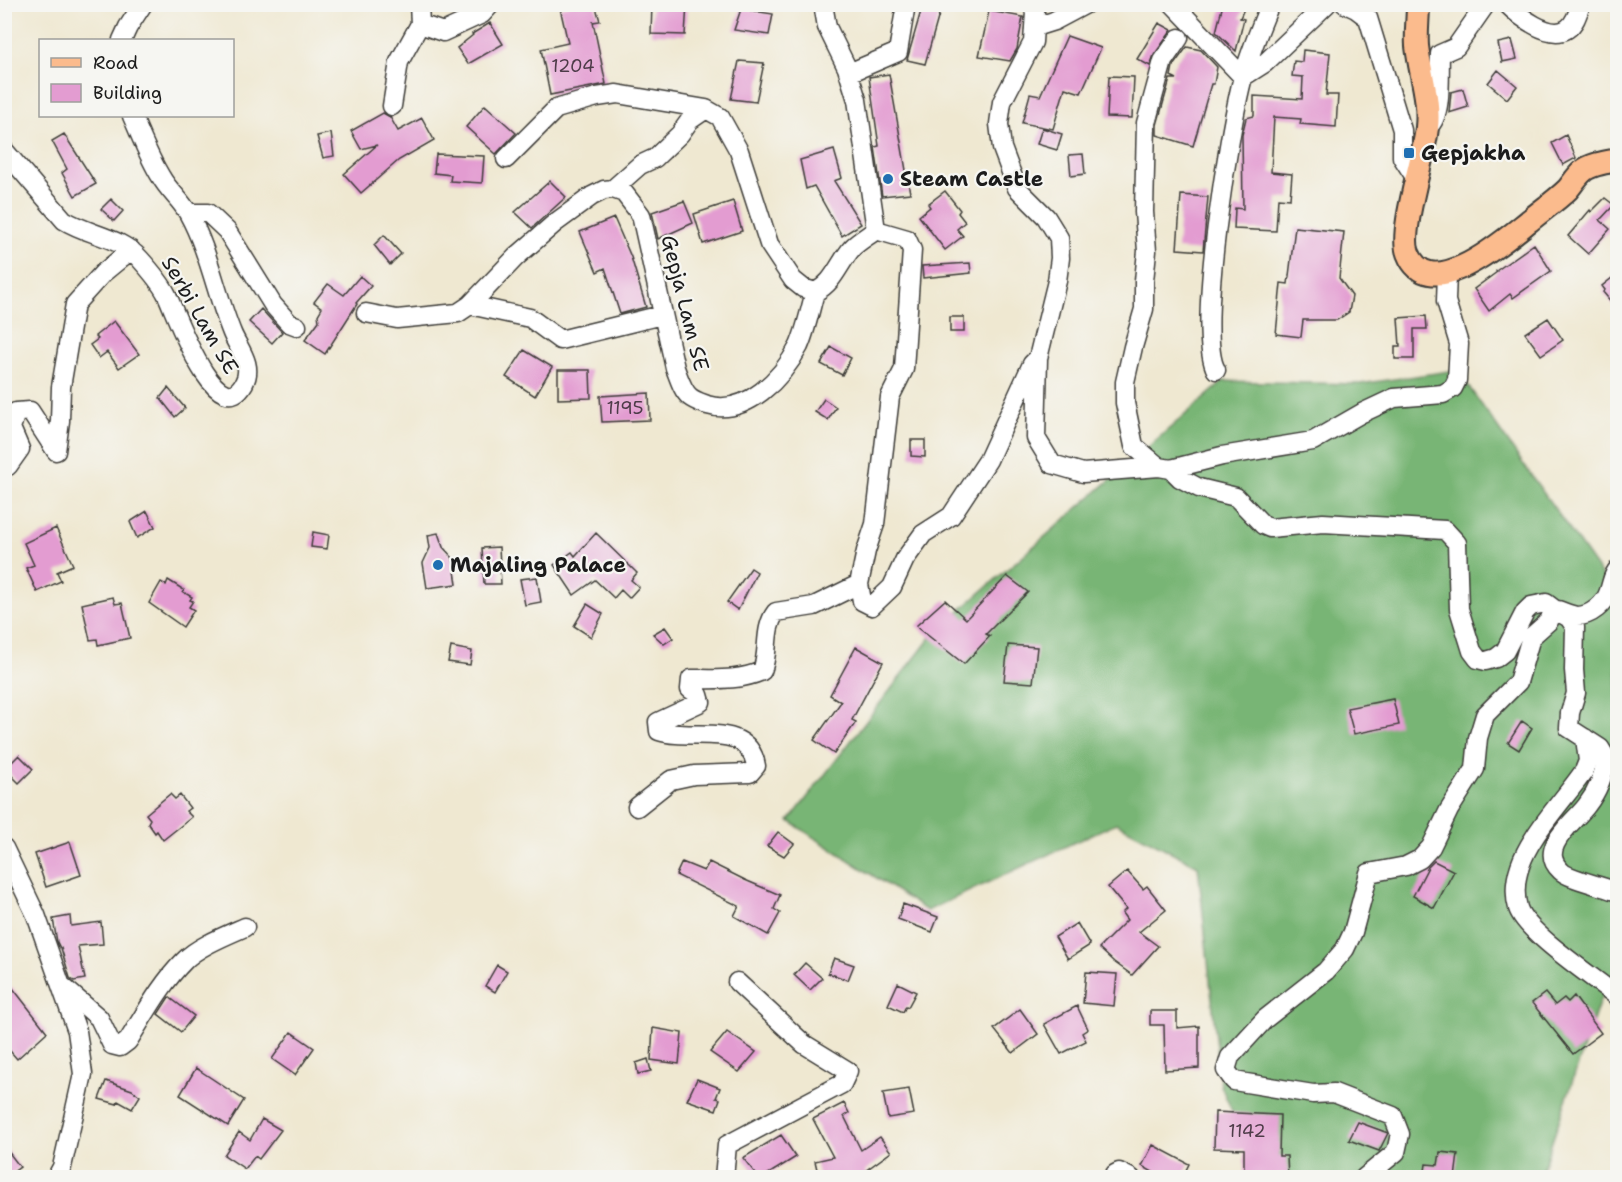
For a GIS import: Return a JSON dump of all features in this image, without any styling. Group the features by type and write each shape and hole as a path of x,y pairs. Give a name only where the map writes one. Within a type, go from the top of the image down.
{"main road":[{"path":"1419,4 1417,44 1427,126 1406,233 1407,252 1415,266 1430,273 1447,273 1493,250 1567,190 1584,170 1617,160"}],"street":[{"path":"122,39 143,4"},
{"path":"392,106 399,62 420,24 419,4"},
{"path":"420,24 443,32 482,14 491,4"},
{"path":"823,4 827,27 849,73 857,100 876,230"},
{"path":"849,73 898,52 906,4"},
{"path":"1032,4 1035,12 1034,42 1002,102 999,124 1002,148 1017,188 1046,217 1059,238 1060,258 1057,281 1038,358 1036,438 1052,464 1083,473 1165,468 1313,441 1394,398 1443,394 1453,388 1457,380 1459,344 1446,301 1447,273"},
{"path":"1035,27 1054,21 1086,4"},
{"path":"1173,4 1243,77"},
{"path":"1216,370 1210,361 1210,299 1224,176 1243,77 1270,4"},
{"path":"1243,77 1265,63 1327,4"},
{"path":"1345,4 1368,18 1402,130 1402,158 1417,180"},
{"path":"1427,126 1433,122 1438,108 1440,54 1456,48 1486,4"},
{"path":"1507,4 1527,21 1547,30 1560,32 1573,23 1581,4"},
{"path":"1179,38 1163,61 1146,123 1144,212 1147,251 1144,309 1125,382 1125,403 1134,446 1180,478 1199,488 1236,496 1263,525 1270,528 1323,523 1444,530 1457,543 1459,609 1472,651 1478,659 1486,661 1496,658 1505,651 1525,612 1531,606 1546,603 1569,618 1575,627 1576,693 1570,713 1569,728 1604,752 1606,758 1605,769 1588,804 1560,834 1553,852 1560,871 1571,877 1602,885 1617,892"},
{"path":"506,159 556,109 597,97 617,94 706,109 720,117 739,151 769,244 793,280 803,288 815,292 825,287 854,246 876,230"},
{"path":"366,313 397,319 458,313 470,305 516,257 555,224 592,196 604,190 613,189 640,165 661,152 680,134 690,120 706,109"},
{"name":"Serbi Lam SE","path":"4,150 64,220 75,227 131,250 141,259 166,293 208,379 219,392 228,395 236,393 246,379 244,353 233,335 213,270 188,213 162,179 132,117"},
{"name":"Gepja Lam SE","path":"613,189 624,194 640,214 675,368 690,397 701,403 728,407 759,394 788,363 799,345 815,292"},
{"path":"188,213 208,213 227,231 273,305 289,323 297,326"},
{"path":"876,230 907,239 912,250 904,369 890,398 874,524 859,584 862,601 872,606 892,587 905,559 923,534 951,516 988,460 1032,364 1038,358"},
{"path":"8,466 20,449 11,428 16,412 30,411 56,451 61,387 75,304 104,273 131,250"},
{"path":"470,305 530,318 560,340 662,315"},
{"path":"1554,609 1576,616 1590,613 1608,595 1617,568"},
{"path":"637,807 671,780 694,775 750,773 756,766 754,756 746,744 730,736 671,735 659,731 658,722 701,702 699,695 690,689 691,679 749,677 762,671 766,660 768,622 776,612 814,606 859,584"},
{"path":"1364,1178 1395,1152 1400,1134 1393,1116 1334,1093 1313,1094 1234,1081 1226,1070 1230,1057 1265,1019 1326,971 1345,949 1353,932 1369,873 1406,866 1420,859 1431,848 1449,810 1475,769 1478,738 1485,715 1518,681 1531,637 1549,621 1554,609"},
{"path":"1585,738 1587,761 1584,771 1534,838 1523,859 1516,880 1516,896 1519,910 1542,938 1617,997"},
{"path":"4,848 36,915 77,1031 83,1074 62,1167 56,1178"},
{"path":"58,981 99,1018 112,1046 120,1047 128,1041 163,987 185,959 245,927"},
{"path":"724,1178 727,1145 842,1084 848,1071 804,1044 737,982"},
{"path":"1113,1178 1119,1172 1131,1178"}],"green space":[{"path":"1457,370 1617,597 1617,973 1600,1000 1540,1177 1261,1177 1221,1086 1198,866 1116,823 927,911 789,821 935,632 1224,381 1360,384"}],"building":[{"path":"573,4 595,4 600,21 593,22 606,84 550,95 541,49 568,43 560,8"},
{"path":"652,4 687,4 685,35 651,34"},
{"path":"923,4 942,4 925,64 907,60"},
{"path":"1223,4 1246,4 1240,18 1244,19 1236,51 1216,32"},
{"path":"741,9 773,14 769,35 734,30"},
{"path":"989,11 1023,17 1017,49 1010,61 979,56"},
{"path":"490,23 503,44 468,64 457,48 472,34"},
{"path":"1159,23 1172,30 1154,55 1150,66 1137,59"},
{"path":"1067,36 1101,48 1081,93 1065,88 1053,129 1022,123 1030,94 1040,96"},
{"path":"1512,40 1517,59 1502,62 1498,43"},
{"path":"1187,47 1201,50 1217,67 1214,84 1211,84 1193,146 1157,135 1157,125 1170,79 1177,79 1171,76 1173,66"},
{"path":"1303,50 1330,53 1326,95 1338,95 1336,127 1300,124 1301,119 1274,117 1271,172 1292,174 1290,199 1278,198 1276,231 1234,229 1235,208 1243,209 1242,135 1246,118 1254,116 1254,96 1302,99 1303,77 1292,76 1294,61 1302,62"},
{"path":"739,61 764,63 756,102 731,99"},
{"path":"1498,70 1517,86 1507,99 1488,83"},
{"path":"889,74 910,193 882,196 875,147 879,146 869,77"},
{"path":"1109,76 1134,77 1132,118 1107,117"},
{"path":"1463,89 1468,107 1449,113 1451,92"},
{"path":"485,105 516,133 496,154 466,127"},
{"path":"383,113 390,117 398,131 422,118 434,140 399,160 361,193 344,174 377,145 361,149 351,131"},
{"path":"1042,128 1062,134 1057,150 1037,144"},
{"path":"331,133 334,156 323,158 317,136"},
{"path":"64,134 96,184 75,196 62,173 67,169 52,141"},
{"path":"1566,135 1576,158 1563,165 1552,143"},
{"path":"834,150 842,178 834,181 861,224 842,236 814,186 806,189 800,160"},
{"path":"436,154 484,156 482,183 450,181 451,175 434,173"},
{"path":"1083,154 1085,174 1071,176 1069,155"},
{"path":"550,181 566,197 532,228 515,212"},
{"path":"945,191 960,210 958,213 965,222 957,229 963,236 945,250 919,216 930,207 928,204"},
{"path":"1181,195 1208,197 1203,251 1177,249"},
{"path":"1605,198 1614,205 1600,220 1610,229 1588,254 1568,236 1590,210 1591,212"},
{"path":"111,199 123,211 114,221 101,209"},
{"path":"684,201 693,223 658,239 652,212"},
{"path":"733,201 742,231 703,244 694,214"},
{"path":"614,218 631,257 646,307 620,314 605,268 597,272 580,232"},
{"path":"1295,227 1344,232 1339,278 1352,296 1349,312 1337,320 1303,320 1301,337 1276,334 1281,283 1288,284"},
{"path":"384,235 401,254 390,265 374,245"},
{"path":"1534,244 1551,271 1513,298 1510,294 1489,311 1474,289"},
{"path":"970,263 971,273 923,278 922,266"},
{"path":"1617,274 1617,309 1603,292 1605,290 1602,286"},
{"path":"360,276 371,286 356,303 325,354 305,340 319,321 318,315 322,308 314,302 328,284 344,295"},
{"path":"261,309 282,332 272,343 249,322"},
{"path":"1426,316 1427,329 1414,329 1414,359 1395,359 1395,346 1400,346 1398,318"},
{"path":"950,317 964,317 964,332 950,332"},
{"path":"1548,318 1563,340 1541,355 1525,333"},
{"path":"114,321 139,354 119,368 107,352 99,358 90,345 98,339 95,336"},
{"path":"831,347 851,358 842,375 821,364"},
{"path":"524,350 552,367 535,396 506,377"},
{"path":"558,370 590,370 591,398 558,399"},
{"path":"168,388 185,408 175,417 160,398"},
{"path":"649,393 650,420 602,422 600,396"},
{"path":"824,399 836,407 828,420 815,412"},
{"path":"911,440 925,440 925,457 911,456"},
{"path":"147,511 155,527 137,538 130,522"},
{"path":"56,528 73,565 57,572 61,581 37,592 26,568 34,565 24,543"},
{"path":"313,532 329,535 327,549 311,547"},
{"path":"438,533 443,547 453,558 457,584 427,588 423,563 430,548 428,535"},
{"path":"596,533 637,573 631,580 639,587 629,598 621,590 614,598 595,580 574,595 554,565 572,552 575,556"},
{"path":"499,547 501,584 484,584 482,548"},
{"path":"751,568 757,572 738,610 727,602"},
{"path":"1007,576 1028,592 986,634 990,636 964,664 916,626 945,600 966,619"},
{"path":"537,577 541,602 525,605 520,579"},
{"path":"168,580 192,597 190,600 193,601 189,607 194,610 183,627 149,603 161,582 166,585"},
{"path":"113,597 115,604 122,603 130,638 98,645 97,639 90,640 82,604"},
{"path":"587,604 603,614 591,637 574,626"},
{"path":"665,627 673,638 664,644 653,634"},
{"path":"1008,645 1037,647 1033,683 1004,681"},
{"path":"451,647 472,651 470,665 448,662"},
{"path":"856,647 883,662 852,720 856,722 834,754 814,740 841,702 830,695"},
{"path":"1393,699 1399,725 1354,734 1347,708"},
{"path":"1522,721 1532,728 1519,750 1508,743"},
{"path":"19,755 33,769 19,783 5,769"},
{"path":"170,794 175,799 180,795 190,808 186,811 192,817 163,840 148,823 150,819 146,814"},
{"path":"778,832 794,844 784,856 767,846"},
{"path":"70,842 81,875 46,887 35,854"},
{"path":"1434,861 1454,871 1434,908 1413,896 1428,867"},
{"path":"682,862 704,871 709,862 780,895 774,909 780,913 768,935 734,916 739,906 676,875"},
{"path":"1127,871 1143,889 1147,886 1166,910 1139,932 1158,946 1132,975 1099,948 1127,920 1122,913 1126,909 1108,887"},
{"path":"903,904 938,917 932,932 898,919"},
{"path":"70,916 71,926 101,922 103,944 78,946 85,979 74,981 70,978 57,942 53,919"},
{"path":"1077,923 1090,945 1068,959 1055,937"},
{"path":"834,958 854,965 848,980 828,973"},
{"path":"805,963 822,978 810,990 794,975"},
{"path":"497,965 507,971 495,992 485,986"},
{"path":"1086,972 1117,974 1114,1006 1083,1003"},
{"path":"898,983 916,992 903,1012 888,1005"},
{"path":"12,987 47,1032 17,1059 4,1044 4,993"},
{"path":"1545,993 1555,1005 1564,998 1568,1002 1574,996 1601,1033 1573,1054 1532,1003"},
{"path":"169,997 194,1016 181,1032 158,1014"},
{"path":"1077,1006 1088,1029 1082,1033 1086,1041 1061,1054 1044,1024"},
{"path":"1020,1009 1038,1034 1013,1053 994,1029"},
{"path":"1150,1011 1177,1011 1177,1028 1199,1026 1199,1068 1165,1070 1164,1025 1150,1025"},
{"path":"653,1028 682,1033 679,1064 651,1060"},
{"path":"291,1032 314,1048 295,1075 272,1059"},
{"path":"727,1032 756,1052 739,1072 710,1052"},
{"path":"648,1059 651,1071 638,1074 636,1063"},
{"path":"196,1068 244,1100 228,1126 180,1095"},
{"path":"697,1079 720,1088 716,1098 720,1099 716,1110 687,1100"},
{"path":"106,1081 132,1090 140,1096 132,1109 118,1101 117,1104 99,1099"},
{"path":"909,1089 914,1114 888,1118 883,1093"},
{"path":"844,1103 849,1113 844,1116 861,1150 880,1137 891,1152 865,1171 866,1178 819,1178 815,1161 833,1157 813,1119"},
{"path":"1215,1112 1280,1115 1279,1156 1287,1156 1288,1178 1244,1178 1244,1149 1214,1148"},
{"path":"262,1119 281,1130 259,1159 255,1156 245,1169 224,1155 239,1132 250,1140"},
{"path":"1358,1122 1388,1133 1379,1151 1349,1140"},
{"path":"781,1135 796,1157 759,1178 743,1158"},
{"path":"1153,1145 1189,1164 1182,1178 1163,1178 1142,1166"},
{"path":"4,1146 20,1167 9,1175 4,1169"},
{"path":"1440,1152 1458,1154 1455,1178 1424,1178 1426,1164 1438,1165"}],"place":[{"name":"Gepjakha","path":"1409,153"},
{"name":"Steam Castle","path":"888,179"},
{"name":"Majaling Palace","path":"438,565"}]}
